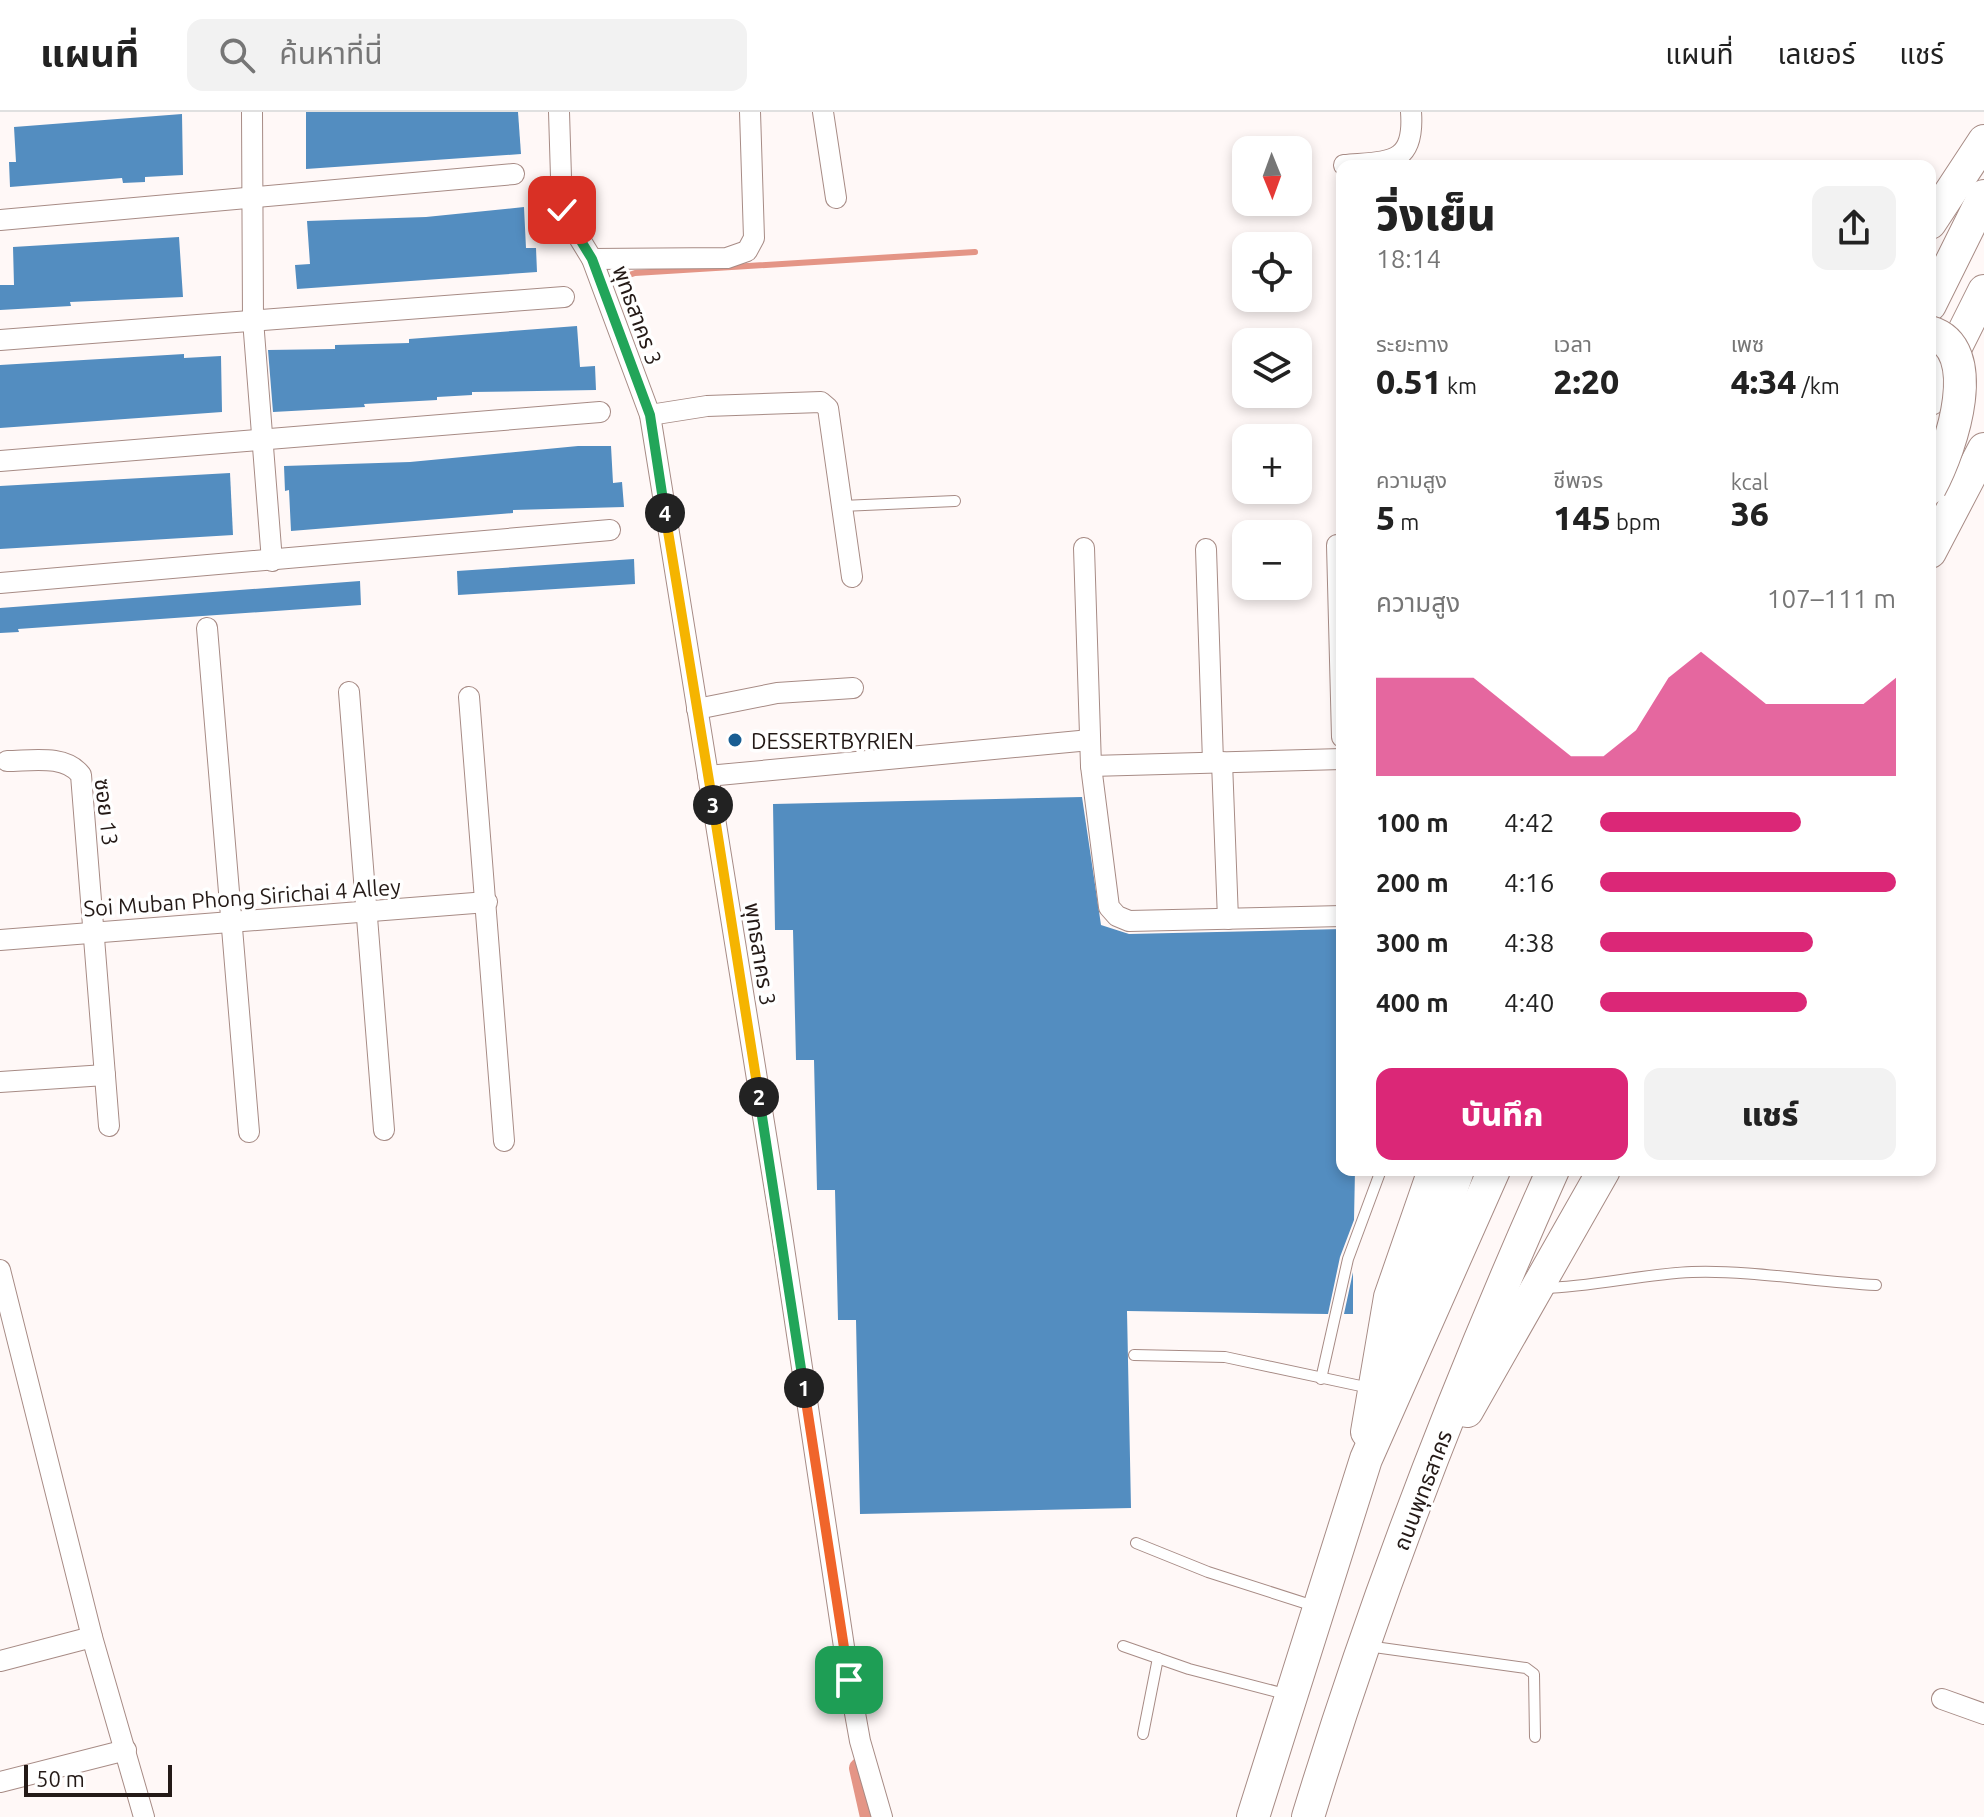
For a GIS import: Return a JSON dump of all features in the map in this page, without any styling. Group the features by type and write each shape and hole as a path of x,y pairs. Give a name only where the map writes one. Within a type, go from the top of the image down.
{"main road":[{"path":"1936,214 1984,141"},
{"path":"1936,293 1984,196"},
{"path":"1936,387 1984,291"},
{"path":"1936,333 1945,335 1961,346 1972,366 1974,385 1970,411 1936,476"},
{"path":"1936,541 1984,449"},
{"path":"1366,1459 1372,1389 1390,1297 1432,1176"},
{"path":"1253,1817 1366,1459 1404,1320 1456,1176"},
{"path":"1366,1459 1491,1176"},
{"name":"ถนนพุทธสาคร","path":"1308,1817 1363,1646 1423,1486 1481,1335 1550,1176"},
{"path":"1423,1486 1572,1176"},
{"path":"1423,1486 1601,1176"}],"street":[{"path":"252,112 253,320 272,561"},
{"name":"พุทธสาคร 3","path":"559,112 562,210 592,259 650,415 849,1680 860,1741 882,1817"},
{"path":"592,259 727,258 747,251 754,238 750,112"},
{"path":"823,112 836,198"},
{"path":"1392,160 1405,152 1413,135 1411,112"},
{"path":"0,220 514,174"},
{"path":"0,340 564,297"},
{"path":"650,415 707,406 821,402 828,408 852,577"},
{"path":"0,461 600,412"},
{"path":"0,583 610,530"},
{"path":"1084,548 1091,766 1109,907 1117,916 1129,921 1336,916"},
{"path":"1206,549 1228,919"},
{"path":"207,628 249,1132"},
{"path":"697,709 777,693 853,688"},
{"path":"349,692 384,1130"},
{"path":"469,697 504,1141"},
{"path":"708,776 1090,740"},
{"path":"1091,766 1336,759"},
{"name":"ซอย 13","path":"7,761 63,762 74,766 81,775 96,932 109,1126"},
{"name":"Soi Muban Phong Sirichai 4 Alley","path":"0,940 487,902"},
{"path":"0,1082 105,1075"},
{"path":"0,1270 92,1637 144,1817"},
{"path":"0,1661 92,1637"},
{"path":"1942,1699 1984,1714"},
{"path":"0,1782 126,1750"}],"lane":[{"path":"842,506 955,501"},
{"path":"1321,1379 1348,1259 1379,1176"},
{"path":"1537,1288 1595,1286 1636,1277 1692,1272 1876,1285"},
{"path":"1134,1355 1225,1357 1372,1389"},
{"path":"1136,1543 1208,1572 1319,1608"},
{"path":"1123,1646 1291,1695"},
{"path":"1363,1646 1526,1668 1534,1674 1537,1683 1535,1737"},
{"path":"1143,1734 1158,1658"}],"building":[{"path":"306,112 518,112 521,154 306,169"},
{"path":"182,114 183,175 145,177 145,182 123,183 122,178 10,187 9,162 16,162 14,127"},
{"path":"524,207 526,248 536,248 537,272 297,289 295,265 310,264 307,221 426,217"},
{"path":"179,237 183,297 70,302 71,306 0,310 0,285 14,285 13,247"},
{"path":"577,326 580,367 595,366 596,390 472,392 472,395 437,397 437,400 273,412 268,350 335,349 335,345 409,343 409,339"},
{"path":"184,354 184,358 221,356 222,412 0,428 0,365"},
{"path":"578,446 611,446 613,483 622,482 624,507 513,510 513,513 291,531 289,490 285,491 284,466 410,462"},
{"path":"230,473 233,535 0,549 0,486"},
{"path":"634,559 635,584 458,595 457,571"},
{"path":"360,581 361,605 18,629 19,632 0,633 0,608"},
{"path":"1082,797 1101,925 1129,934 1336,929 1336,1176 1355,1176 1354,1220 1340,1257 1328,1314 1127,1311 1131,1508 860,1514 856,1320 838,1320 835,1190 817,1190 814,1060 796,1060 793,930 775,930 773,804"},
{"path":"1353,1272 1353,1314 1344,1314"}],"waterway":[{"path":"606,283 635,273 975,252"},
{"path":"859,1768 870,1817"}],"place":[{"name":"DESSERTBYRIEN","path":"735,740"}],"route":[{"path":"562,210 592,259 650,415 781,1228 849,1680"}]}
